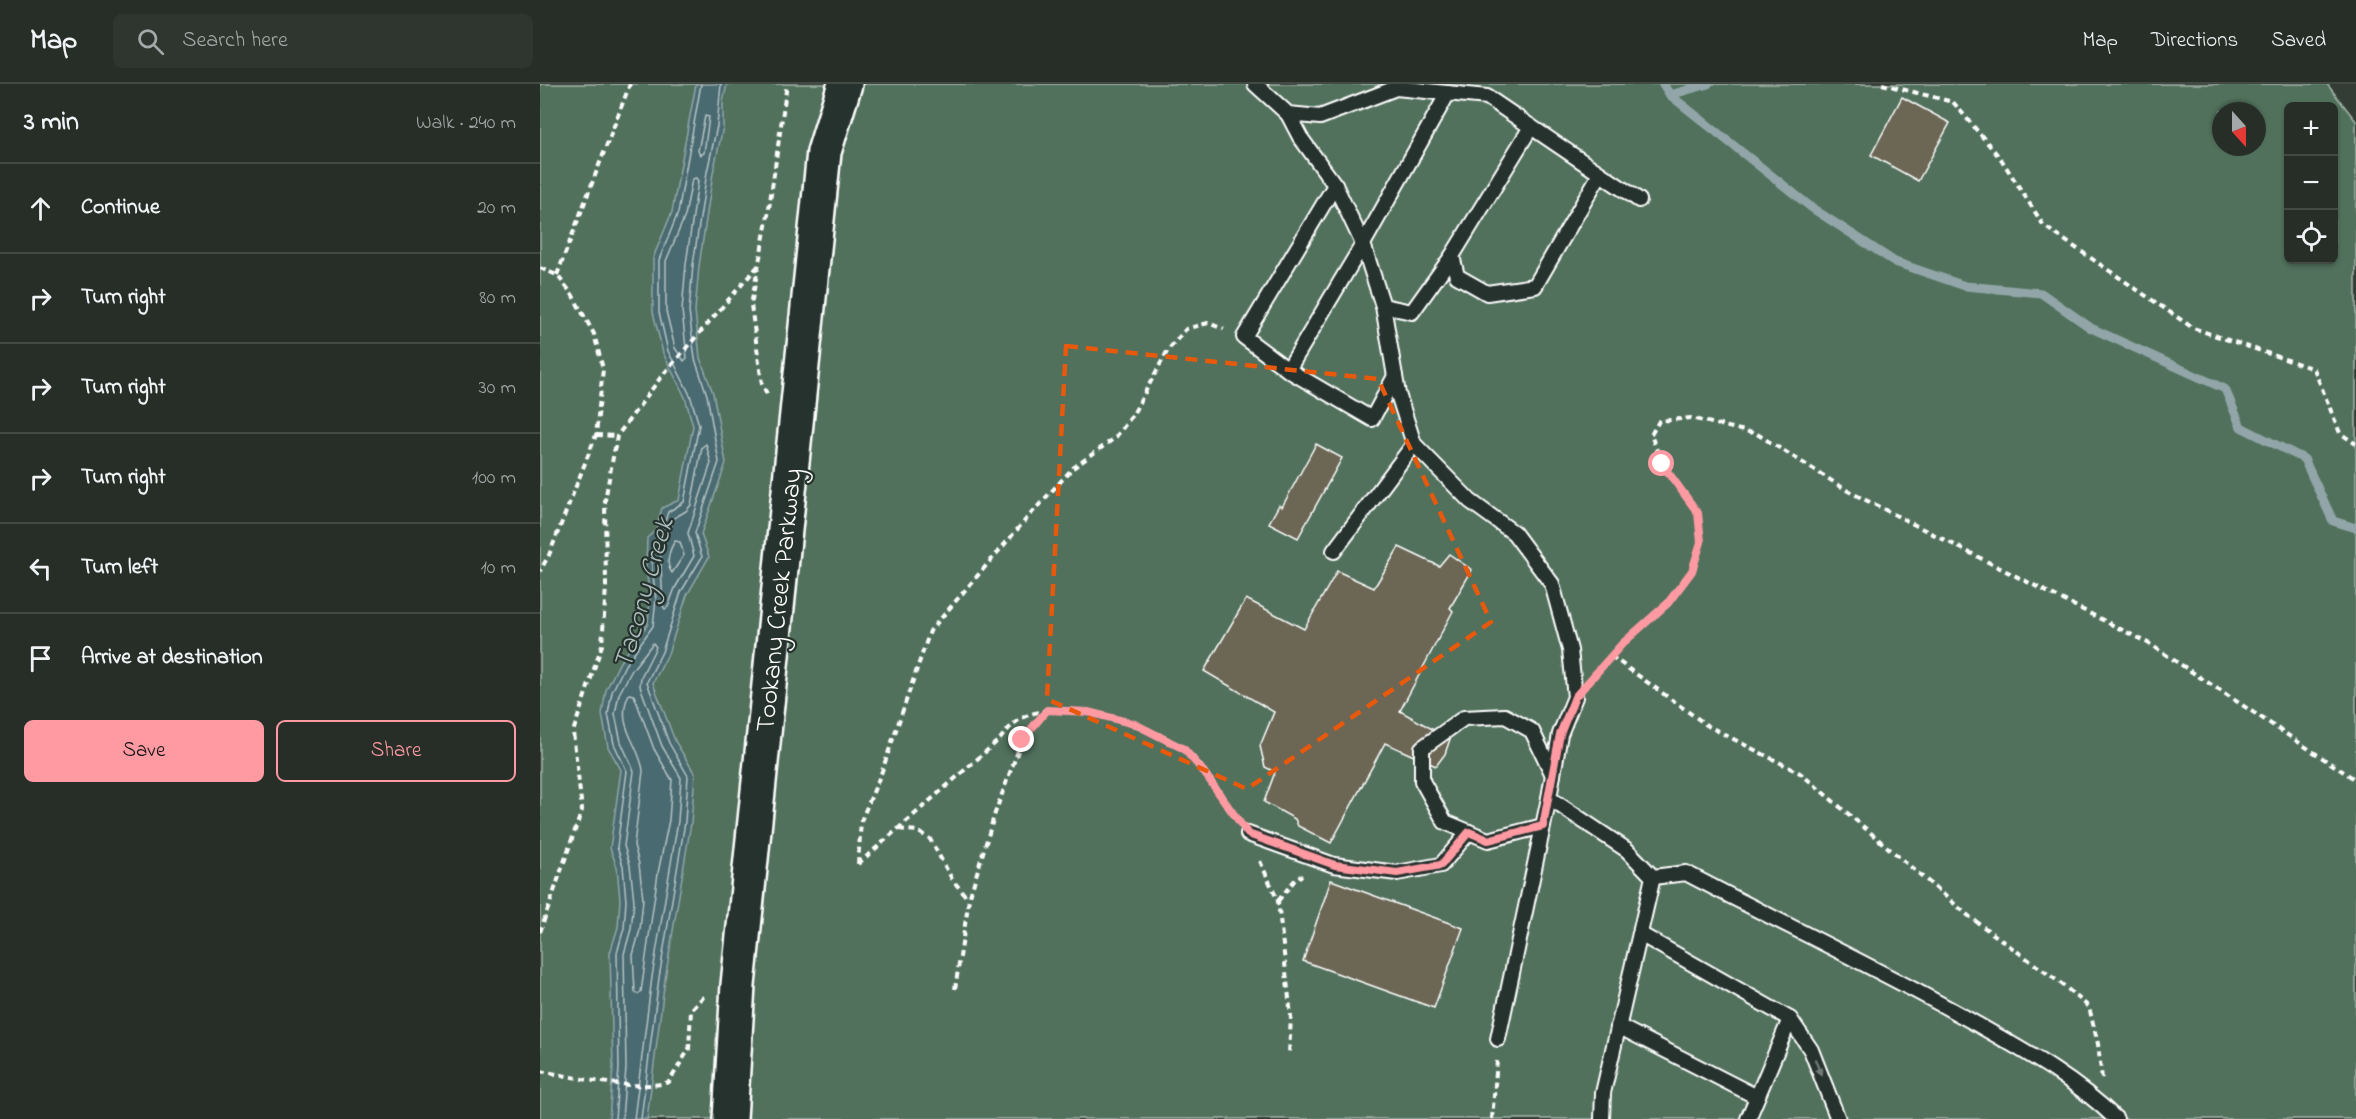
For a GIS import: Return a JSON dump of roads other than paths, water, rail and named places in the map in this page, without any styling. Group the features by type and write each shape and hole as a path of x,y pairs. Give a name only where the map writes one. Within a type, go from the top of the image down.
{"main road":[{"name":"Tookany Creek Parkway","path":"730,1119 738,985 824,152 845,84"}],"lane":[{"path":"1255,84 1288,114 1300,137 1335,185 1363,244 1383,306 1398,394 1414,444 1470,501 1514,533 1552,584 1570,650 1575,697 1560,734 1549,798 1498,1039"},
{"path":"1288,114 1320,117 1396,88 1487,97 1639,200"},
{"path":"1288,370 1363,244 1448,93"},
{"path":"1383,306 1412,312 1452,256 1531,127"},
{"path":"1452,256 1457,276 1487,293 1535,286 1600,174"},
{"path":"1335,185 1244,337 1288,370 1372,419 1395,376"},
{"path":"1334,551 1414,444"},
{"path":"1543,826 1488,840 1445,822 1422,781 1422,748 1464,718 1506,716 1532,731 1553,775"},
{"path":"1549,798 1628,850 1653,877"},
{"path":"1248,834 1335,865 1397,873 1441,865 1469,832"},
{"path":"1653,877 1686,873 1919,992 2054,1068 2114,1117"},
{"path":"1602,1119 1603,1093 1653,877"},
{"path":"1640,934 1790,1019 1811,1050 1838,1119"},
{"path":"1748,1119 1790,1019"},
{"path":"1618,1026 1757,1097"}],"water":[{"path":"696,84 727,84 723,102 723,127 713,173 699,266 695,311 700,358 713,393 726,463 701,534 709,557 687,595 668,654 653,683 675,741 695,774 691,823 665,979 647,1119 609,1119 613,1068 610,953 618,927 620,900 617,867 610,848 621,770 608,747 602,714 606,690 620,662 648,624 650,598 646,568 647,538 656,530 662,508 679,500 693,426 685,397 663,353 653,312 653,258 672,212"}],"waterway":[{"path":"1663,84 1670,95 1708,84"},
{"path":"1670,95 1812,208 1895,262 1965,286 2041,293 2091,328 2225,389 2241,427 2304,459 2333,521 2356,528"}],"water label":[{"name":"Tacony Creek","path":"642,593"}]}
